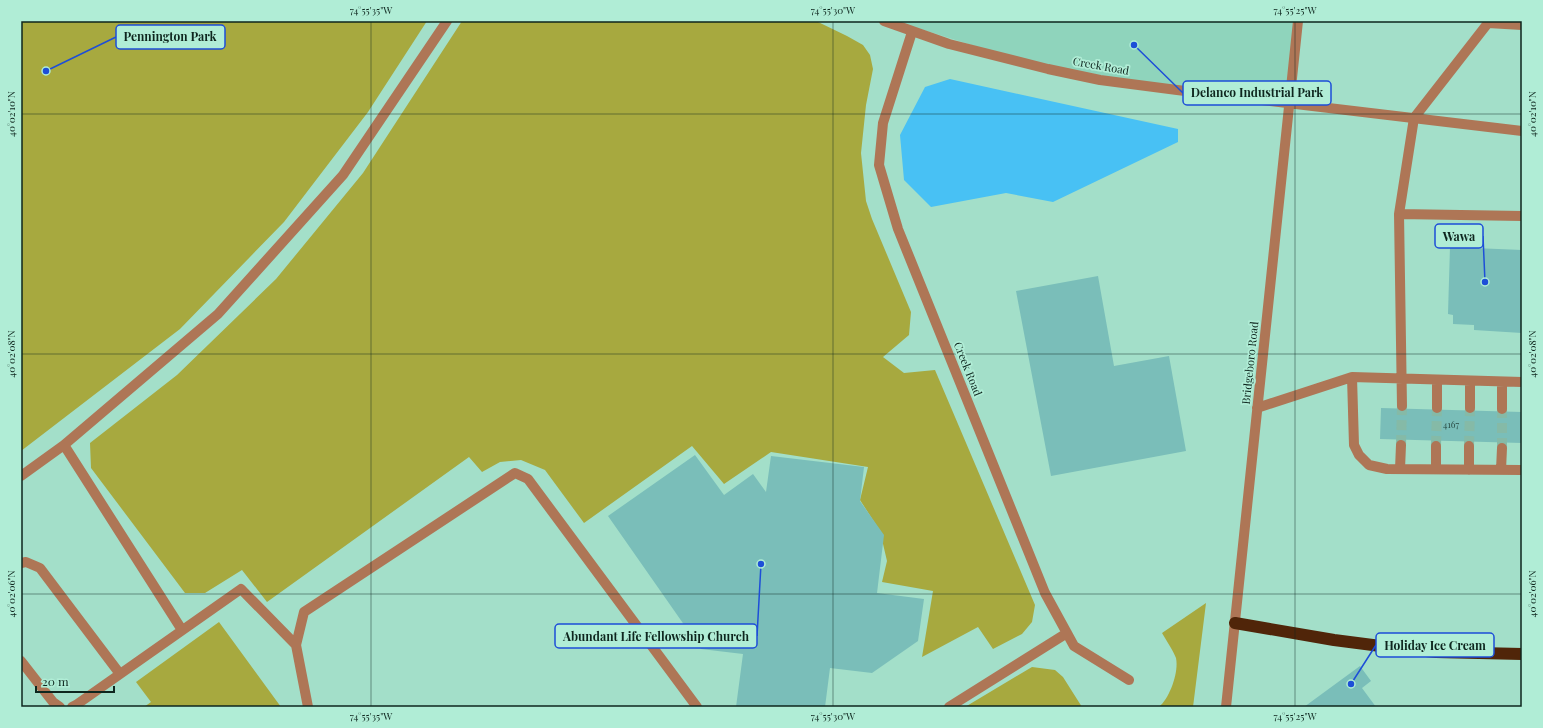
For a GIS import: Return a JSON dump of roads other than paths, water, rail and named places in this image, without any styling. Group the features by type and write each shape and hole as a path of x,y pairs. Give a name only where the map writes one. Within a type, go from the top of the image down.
{"highway":[{"path":"1235,623 1334,640 1389,647 1436,652 1522,654"}],"street":[{"path":"21,476 64,445 218,314 343,175 447,21"},
{"name":"Creek Road","path":"884,21 949,44 1100,80 1522,131"},
{"name":"Bridgeboro Road","path":"1226,707 1298,21"},
{"path":"1402,406 1399,214 1414,118 1488,22 1522,25"},
{"name":"Creek Road","path":"912,32 883,123 879,165 901,236 1045,593 1074,646 1129,680"},
{"path":"1399,214 1522,216"},
{"path":"1257,408 1352,377 1522,382"},
{"path":"1352,377 1354,445 1359,456 1368,465 1387,469 1522,470"},
{"path":"1437,380 1437,408"},
{"path":"1470,381 1470,408"},
{"path":"1502,382 1502,409"},
{"path":"64,445 182,630"},
{"path":"1400,469 1401,445"},
{"path":"1436,446 1436,469"},
{"path":"1469,446 1469,470"},
{"path":"1502,448 1502,470"},
{"path":"308,707 296,645 304,612 515,473 528,479 532,484 697,707"},
{"path":"21,562 26,562 40,568 120,674"},
{"path":"72,707 240,589 296,645"},
{"path":"949,707 1067,633"},
{"path":"21,661 53,702 60,707"}],"water":[{"path":"950,79 1178,129 1178,142 1053,202 1006,193 931,207 904,180 900,135 925,87"}],"tunnel":[{"path":"1401,445 1402,406"},
{"path":"1436,446 1437,408"},
{"path":"1469,446 1470,408"},
{"path":"1502,409 1502,448"}],"place":[{"name":"Delanco Industrial Park","path":"1134,45"},
{"name":"Pennington Park","path":"46,71"},
{"name":"Wawa","path":"1485,282"},
{"name":"Abundant Life Fellowship Church","path":"761,564"},
{"name":"Holiday Ice Cream","path":"1351,684"}]}
